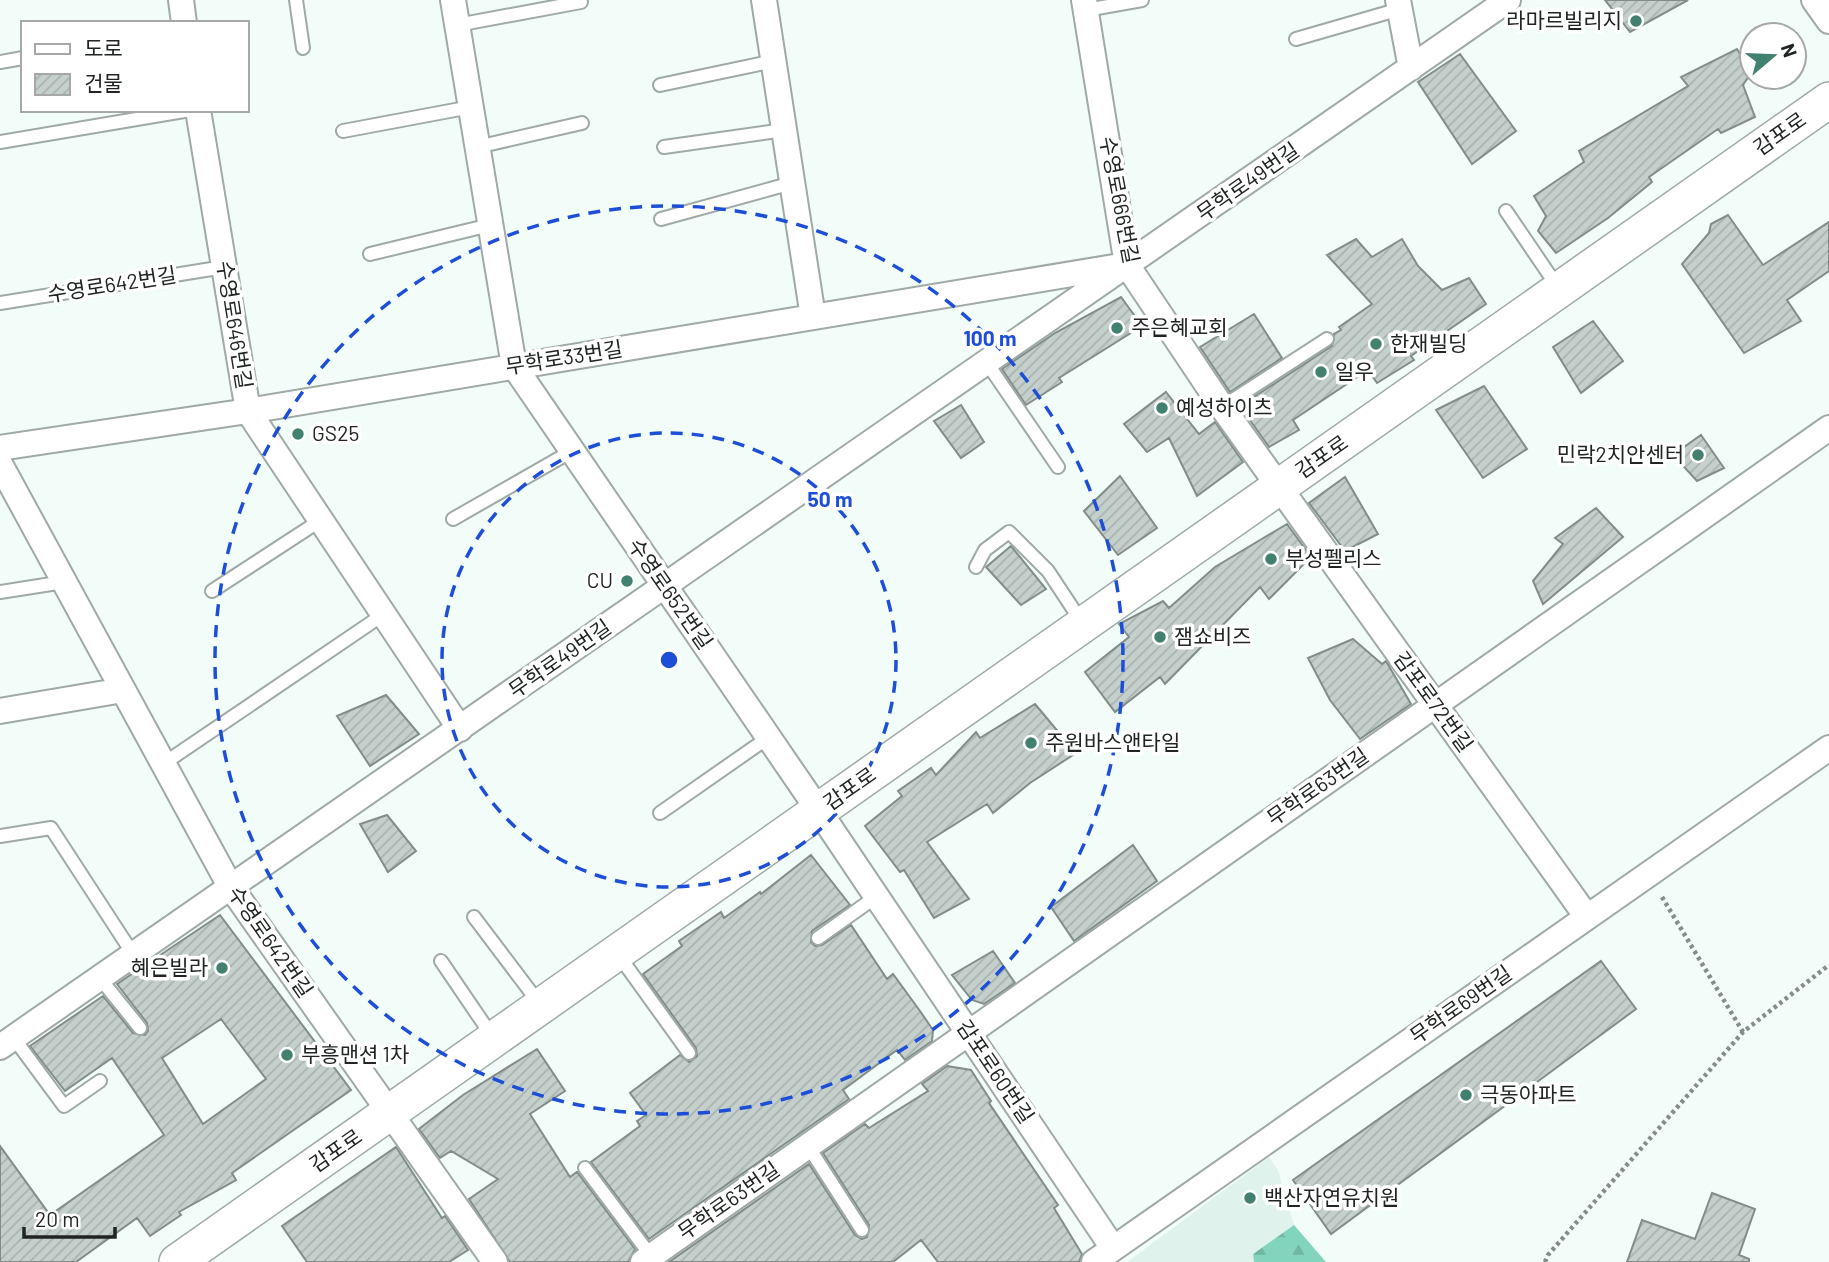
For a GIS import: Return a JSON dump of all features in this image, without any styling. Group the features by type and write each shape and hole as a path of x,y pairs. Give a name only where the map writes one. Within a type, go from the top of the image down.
{"street":[{"path":"181,0 184,21"},
{"name":"수영로652번길","path":"453,0 514,366 819,810"},
{"path":"764,0 813,317"},
{"name":"무학로49번길","path":"7,1042 1508,0"},
{"path":"1814,0 1829,21"},
{"path":"1399,4 1411,68"},
{"name":"수영로666번길","path":"1085,5 1127,265 1279,487"},
{"name":"감포로","path":"177,1262 1829,100"},
{"name":"수영로646번길","path":"198,112 248,411 460,729"},
{"name":"무학로33번길","path":"0,448 248,411 1127,265"},
{"name":"무학로63번길","path":"647,1259 1829,428"},
{"name":"수영로642번길","path":"0,464 230,886 391,1112 487,1259"},
{"name":"감포로72번길","path":"1279,487 1587,917"},
{"path":"0,711 123,690"},
{"name":"무학로69번길","path":"1103,1255 1829,748"},
{"name":"감포로60번길","path":"819,810 969,1033 1103,1255"}],"lane":[{"path":"296,0 303,48"},
{"name":"수영로666번길","path":"1085,5 1142,0"},
{"path":"457,25 581,2"},
{"path":"1296,39 1399,4"},
{"path":"0,62 21,58"},
{"path":"660,85 774,61"},
{"path":"342,131 471,107"},
{"path":"0,142 178,112"},
{"path":"477,147 582,123"},
{"path":"664,147 784,130"},
{"path":"661,219 792,183"},
{"path":"1506,211 1560,289"},
{"path":"370,254 490,225"},
{"name":"수영로642번길","path":"0,303 224,267"},
{"path":"1222,407 1327,339"},
{"path":"987,363 1058,467"},
{"path":"453,519 572,451"},
{"path":"212,591 321,520"},
{"path":"975,567 985,550 1009,532 1048,571 1084,625"},
{"path":"0,592 64,582"},
{"path":"163,764 384,614"},
{"path":"660,813 769,737"},
{"path":"0,836 51,828 133,954"},
{"path":"817,938 877,896"},
{"path":"474,917 541,1006"},
{"path":"617,953 689,1053"},
{"path":"441,961 494,1039"},
{"path":"99,977 140,1028"},
{"name":"무학로49번길","path":"7,1042 64,1106 100,1081"},
{"path":"807,1146 862,1230"},
{"name":"무학로63번길","path":"585,1168 647,1259"}],"path":[{"path":"1648,874 1743,1031"},
{"path":"1545,1262 1548,1255 1743,1031 1829,965"}],"shaded area":[{"name":"백산자연유치원","path":"1269,1157 1278,1170 1294,1225 1253,1254 1254,1262 1127,1262"}],"green space":[{"path":"1294,1225 1326,1262 1254,1262 1253,1254"}],"building":[{"name":"라마르빌리지","path":"1605,0 1688,0 1630,32"},
{"path":"1737,49 1738,91 1745,91 1755,117 1721,133 1718,129 1649,177 1652,182 1608,218 1556,253 1538,231 1546,216 1534,196 1584,162 1579,151 1688,86 1681,77"},
{"path":"1460,54 1516,131 1472,164 1418,82"},
{"path":"1728,215 1763,265 1829,222 1829,271 1787,300 1801,321 1744,353 1682,264 1709,233 1711,224"},
{"path":"1356,239 1372,257 1402,239 1418,266 1442,290 1469,278 1486,304 1411,356 1414,360 1377,383 1368,370 1293,420 1299,430 1269,447 1240,406 1332,346 1334,334 1341,330 1339,327 1372,304 1327,255"},
{"path":"1121,297 1142,326 1059,378 1062,382 1026,405 1002,369 1055,333"},
{"path":"1254,314 1282,358 1230,392 1200,347"},
{"path":"1593,321 1623,361 1581,393 1553,347"},
{"path":"1484,386 1527,449 1483,478 1436,410"},
{"path":"1166,392 1199,434 1215,422 1243,462 1197,496 1169,438 1147,452 1124,424"},
{"path":"961,405 984,442 961,458 934,421"},
{"path":"1701,435 1724,468 1697,481 1673,455"},
{"path":"1120,476 1157,528 1118,555 1084,511"},
{"path":"1345,477 1378,534 1345,551 1309,503"},
{"path":"1596,508 1623,537 1543,604 1533,581 1563,544 1555,538"},
{"path":"1287,524 1311,557 1269,599 1260,587 1165,684 1160,677 1115,712 1085,672 1129,637 1119,624 1163,601 1169,608 1215,567"},
{"path":"1011,546 1046,589 1021,605 986,567"},
{"path":"1353,639 1382,664 1386,661 1411,704 1360,739 1330,700 1308,658"},
{"path":"386,695 419,734 370,766 337,716"},
{"path":"1035,704 1076,753 1030,783 993,813 987,804 927,842 969,899 934,918 904,870 900,872 865,826 902,796 898,791 931,768 936,775 976,732 980,738"},
{"path":"387,815 416,851 388,872 360,824"},
{"path":"1133,845 1157,881 1074,941 1051,907"},
{"path":"811,855 850,905 812,931 811,942 815,946 822,945 851,925 887,979 893,974 920,1011 933,1030 932,1041 905,1060 897,1050 843,1090 849,1099 649,1239 591,1162 640,1126 637,1121 646,1115 630,1093 680,1055 689,1062 697,1056 696,1048 643,974 682,946 679,941 721,912 724,918 760,892 761,894"},
{"path":"220,915 351,1090 232,1173 236,1180 179,1212 181,1215 150,1236 137,1218 76,1262 0,1262 0,1146 50,1215 164,1135 112,1058 65,1091 30,1046 103,996 133,1033 145,1035 148,1031 147,1023 117,984","holes":["221,1019 266,1079 203,1124 162,1058"]},
{"path":"993,951 1015,983 984,1004 972,1000 952,975"},
{"name":"극동아파트","path":"1601,961 1636,1009 1331,1234 1293,1180"},
{"path":"537,1049 565,1091 530,1114 570,1177 577,1172 635,1249 628,1262 510,1262 469,1199 498,1179 451,1151 440,1158 419,1129 463,1095"},
{"path":"947,1066 971,1070 991,1101 989,1103 1058,1205 1054,1208 1082,1254 1079,1262 938,1262 921,1240 893,1262 669,1262 809,1164 855,1235 862,1239 867,1237 869,1225 823,1153 865,1124 869,1128 928,1091 922,1084"},
{"path":"396,1147 442,1218 445,1216 468,1250 449,1262 307,1262 282,1226"},
{"path":"1712,1193 1755,1209 1739,1255 1749,1259 1749,1262 1627,1262 1642,1220 1695,1239"}],"place":[{"name":"라마르빌리지","path":"1636,21"},
{"name":"주은혜교회","path":"1117,328"},
{"name":"한재빌딩","path":"1376,344"},
{"name":"일우","path":"1321,372"},
{"name":"예성하이츠","path":"1162,408"},
{"name":"GS25","path":"298,434"},
{"name":"민락2치안센터","path":"1698,455"},
{"name":"부성펠리스","path":"1271,559"},
{"name":"CU","path":"627,581"},
{"name":"잼쇼비즈","path":"1160,637"},
{"name":"주원바스앤타일","path":"1031,743"},
{"name":"혜은빌라","path":"222,968"},
{"name":"부흥맨션 1차","path":"287,1055"},
{"name":"극동아파트","path":"1466,1095"},
{"name":"백산자연유치원","path":"1250,1198"}]}
